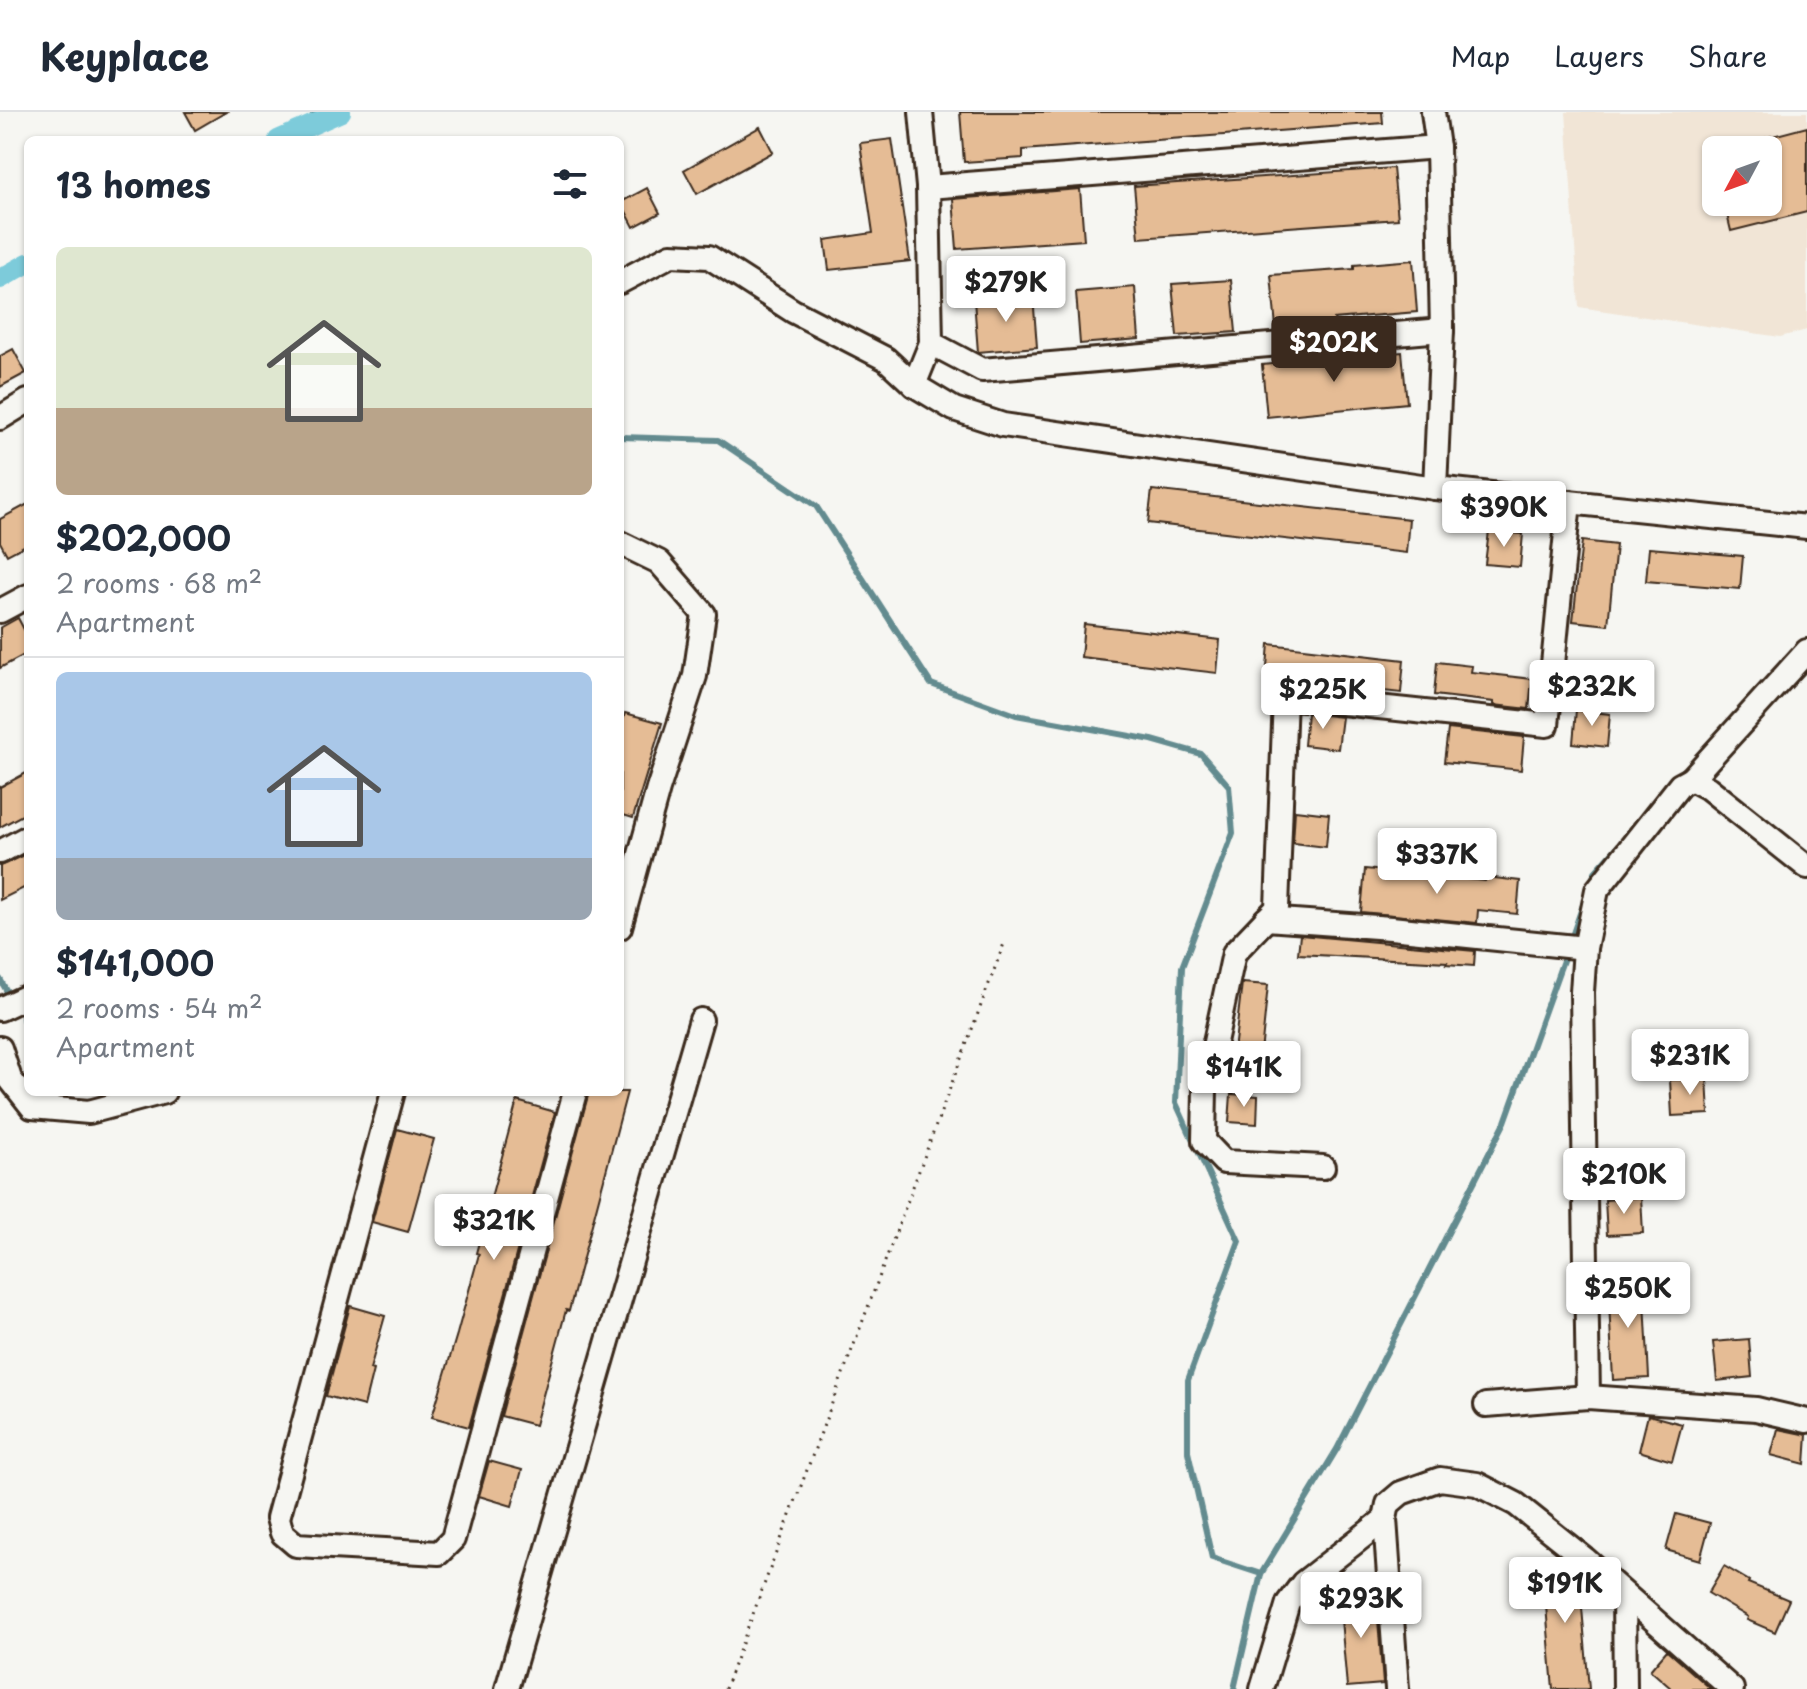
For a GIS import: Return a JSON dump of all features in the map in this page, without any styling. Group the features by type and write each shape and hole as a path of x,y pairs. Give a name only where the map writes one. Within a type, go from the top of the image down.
{"street":[{"path":"914,385 931,343 928,187 921,112"},
{"path":"1433,112 1438,147 1442,330 1435,488"},
{"path":"928,187 1438,147"},
{"path":"624,280 671,255 709,257 793,311 886,359 914,385 954,409 1003,425 1435,488 1807,527"},
{"path":"931,343 982,370 1442,330"},
{"path":"0,418 24,403"},
{"path":"1323,1167 1224,1162 1204,1141 1205,1089 1234,953 1277,908 1285,697 1547,725 1569,502"},
{"path":"624,545 659,562 704,614 695,676 658,789 624,912"},
{"path":"0,611 24,598"},
{"path":"1588,1397 1582,992 1585,948 1597,890 1680,785 1691,779 1807,651"},
{"path":"1691,779 1708,788 1807,867"},
{"path":"0,852 24,839"},
{"path":"1266,919 1585,948"},
{"path":"0,1009 24,998"},
{"path":"507,1689 701,1020"},
{"path":"0,1048 10,1079 32,1107 89,1112 149,1096"},
{"path":"392,1096 278,1518 282,1533 296,1545 439,1553 453,1539 574,1096"},
{"path":"1486,1405 1588,1397 1756,1409 1807,1421"},
{"path":"1397,1689 1385,1519 1388,1504 1401,1493 1440,1479 1477,1484 1516,1504 1585,1559 1732,1689"},
{"path":"1262,1689 1288,1603 1303,1583 1385,1519"},
{"path":"1624,1596 1625,1689"}],"path":[{"path":"725,1689 1005,941"}],"shaded area":[{"path":"1566,112 1807,112 1807,330 1780,337 1579,307"}],"building":[{"path":"185,112 226,112 195,130"},
{"path":"960,112 1382,112 1383,123 1023,150 1023,158 964,162"},
{"path":"760,127 773,152 697,194 684,170"},
{"path":"1807,127 1807,212 1731,231 1727,216 1782,216 1782,136 1772,136"},
{"path":"892,139 910,261 829,270 825,240 873,233 860,143"},
{"path":"1393,168 1398,219 1139,238 1134,186"},
{"path":"647,188 660,213 634,227 624,208 624,200"},
{"path":"1080,189 1084,240 957,249 953,199"},
{"path":"1413,260 1417,312 1276,327 1271,275 1354,269 1354,265"},
{"path":"1231,280 1236,332 1177,336 1172,284"},
{"path":"1135,287 1139,339 1080,344 1076,292"},
{"path":"1033,295 1037,347 978,352 974,300"},
{"path":"13,349 24,374 0,387 0,356"},
{"path":"1402,352 1407,403 1267,417 1262,365"},
{"path":"1152,490 1409,519 1406,553 1148,523"},
{"path":"24,506 24,546 7,555 0,542 0,519"},
{"path":"1489,531 1523,534 1520,567 1485,564"},
{"path":"1582,541 1616,545 1608,625 1573,621"},
{"path":"1649,548 1743,556 1740,589 1646,581"},
{"path":"18,618 24,629 24,655 0,668 0,628"},
{"path":"1084,624 1220,640 1217,673 1081,657"},
{"path":"1269,644 1404,660 1401,693 1266,678"},
{"path":"1437,662 1472,666 1471,672 1532,679 1529,709 1434,695"},
{"path":"1576,710 1610,714 1607,747 1573,743"},
{"path":"625,713 662,723 633,818 624,815"},
{"path":"1307,713 1342,717 1338,749 1304,745"},
{"path":"1448,729 1524,737 1521,770 1444,762"},
{"path":"24,774 24,814 0,827 0,787"},
{"path":"1295,810 1329,814 1326,847 1293,843"},
{"path":"24,855 24,888 0,900 0,866"},
{"path":"1365,869 1485,881 1486,877 1520,881 1517,914 1478,910 1477,923 1361,912"},
{"path":"1300,935 1475,951 1474,966 1298,954"},
{"path":"1242,983 1268,985 1261,1053 1234,1051"},
{"path":"1707,1078 1709,1114 1672,1116 1670,1080"},
{"path":"627,1092 569,1311 566,1310 535,1425 501,1416 588,1096 624,1096"},
{"path":"1231,1094 1258,1096 1257,1124 1229,1122"},
{"path":"517,1101 555,1112 469,1427 432,1417 479,1254 476,1253"},
{"path":"397,1129 434,1139 408,1232 372,1222"},
{"path":"1641,1197 1643,1233 1607,1235 1605,1200"},
{"path":"1644,1281 1649,1378 1613,1380 1608,1283"},
{"path":"350,1306 385,1316 370,1369 373,1370 364,1406 326,1396"},
{"path":"1749,1339 1752,1377 1717,1381 1713,1342"},
{"path":"1648,1415 1682,1424 1672,1461 1639,1451"},
{"path":"1778,1429 1807,1435 1805,1464 1771,1455"},
{"path":"489,1461 522,1470 512,1506 479,1496"},
{"path":"1676,1514 1710,1523 1700,1560 1666,1550"},
{"path":"1559,1556 1579,1573 1589,1689 1553,1689 1542,1558"},
{"path":"1724,1566 1748,1583 1789,1600 1775,1632 1747,1620 1748,1617 1708,1593"},
{"path":"1376,1594 1383,1684 1347,1687 1339,1597"},
{"path":"1667,1650 1711,1689 1672,1689 1650,1670"}],"waterway":[{"path":"312,112 318,120"},
{"path":"287,136 341,112"},
{"path":"0,279 24,265"},
{"path":"624,437 718,440 816,506 931,684 1016,715 1152,740 1201,754 1229,786 1233,833 1182,967 1176,1103 1239,1241 1188,1380 1188,1452 1212,1558 1261,1574"},
{"path":"1590,885 1595,872 1618,846"},
{"path":"1570,942 1585,899"},
{"path":"1234,1689 1261,1574 1337,1449 1505,1122 1566,952"},
{"path":"0,979 10,997"},
{"path":"23,1018 24,1022"}]}
